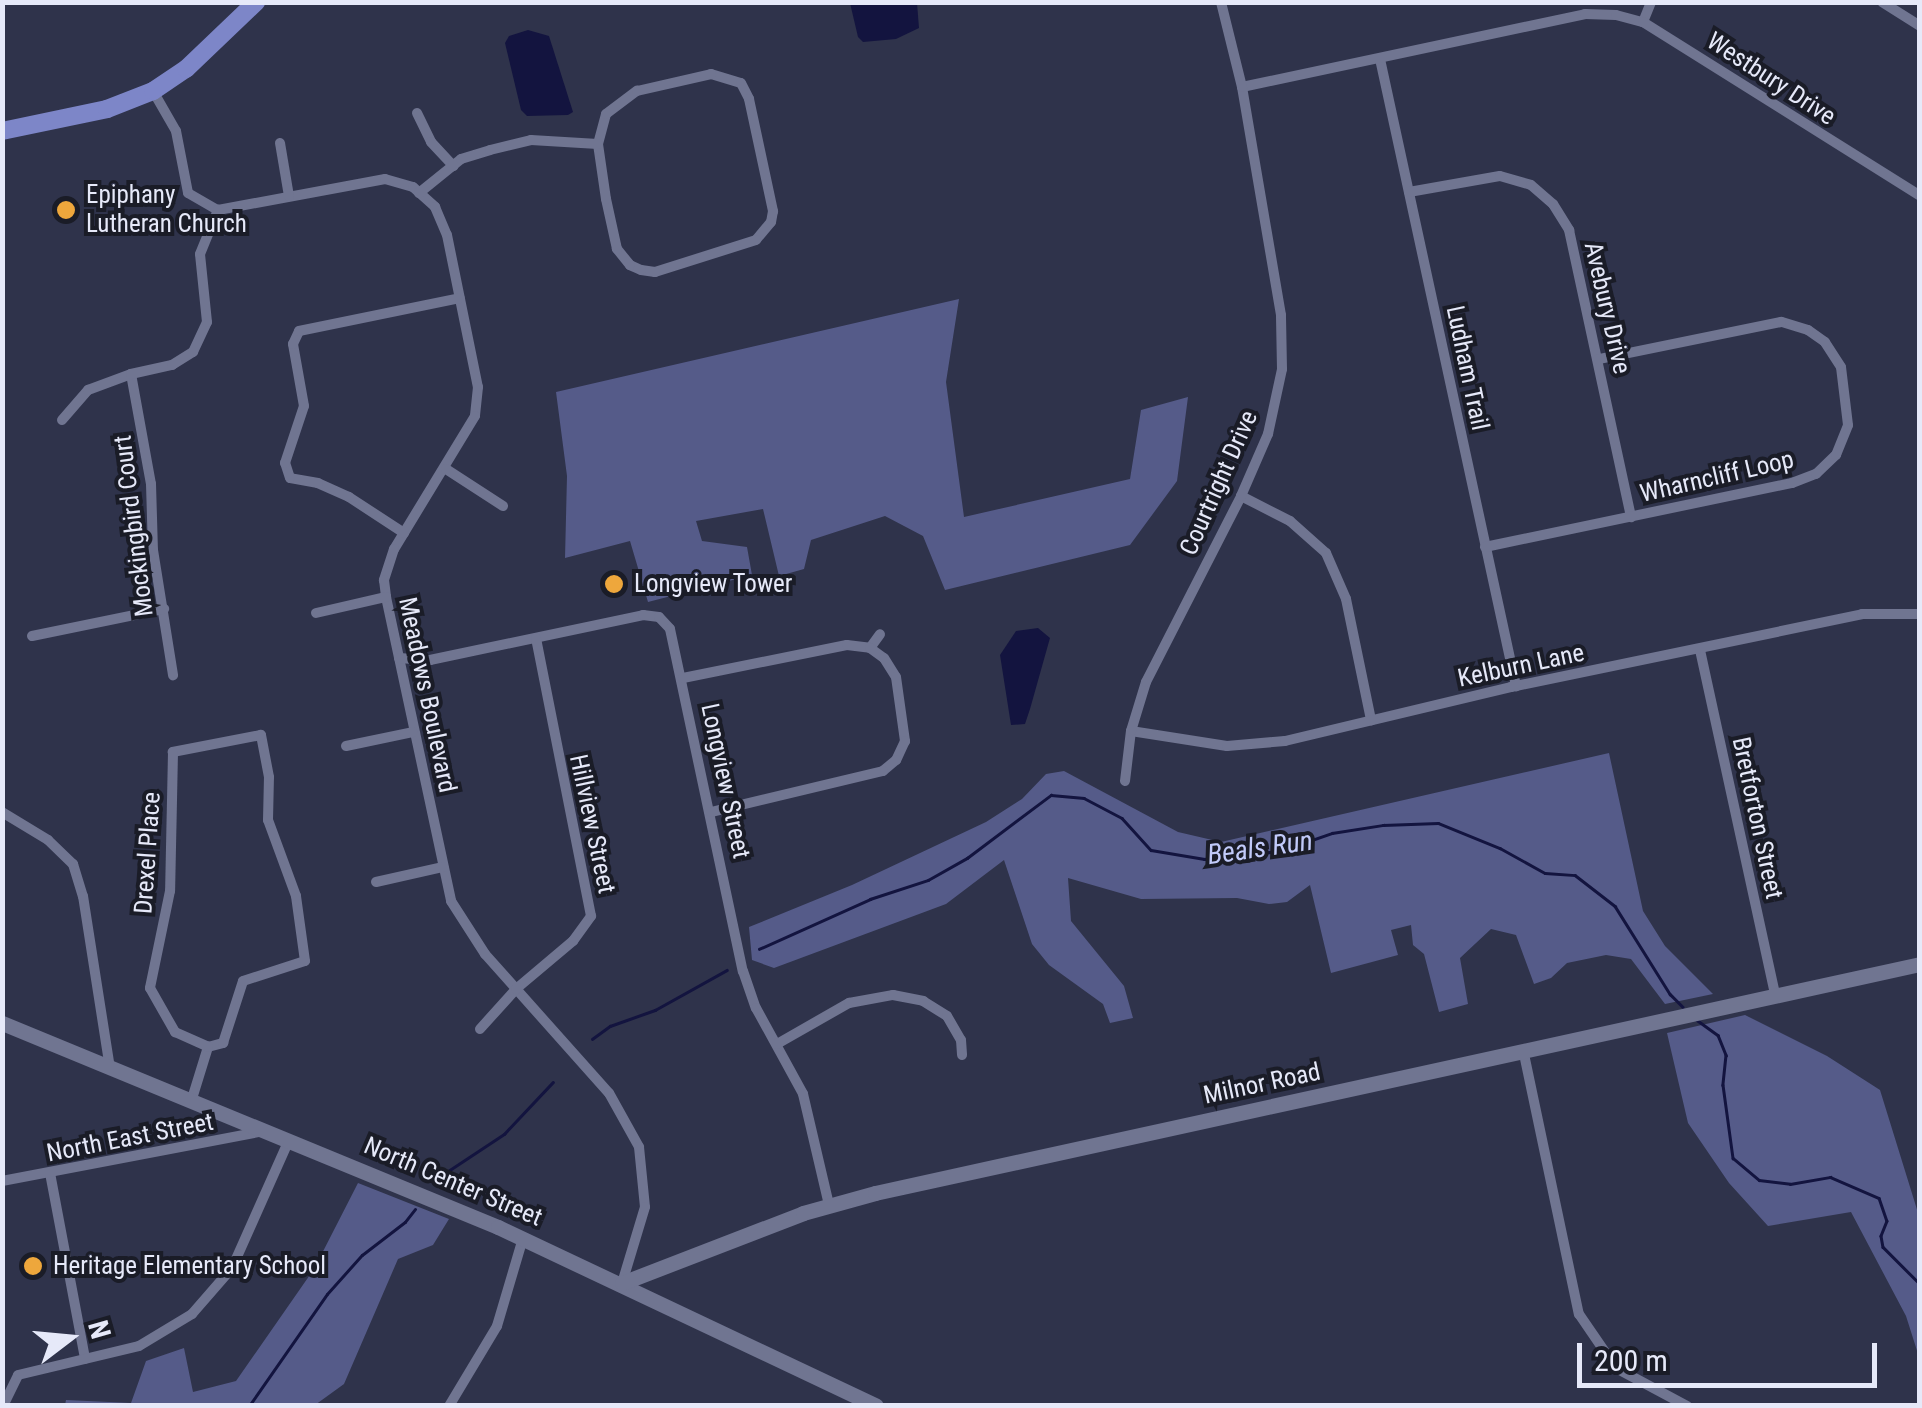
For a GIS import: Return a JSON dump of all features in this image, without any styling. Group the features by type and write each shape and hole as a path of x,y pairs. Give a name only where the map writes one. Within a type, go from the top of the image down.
{"main road":[{"path":"2,131 107,108 153,91 186,69 256,2"},
{"name":"Milnor Road","path":"622,1283 828,1205 1524,1054 1558,1046 1570,1038 1920,964"},
{"name":"North Center Street","path":"2,1022 523,1238 876,1406"}],"street":[{"name":"Courtright Drive","path":"1125,781 1130,731 1146,682 1241,496 1268,434 1282,369 1282,315 1242,87 1220,2"},
{"path":"1644,22 1650,2"},
{"path":"1882,2 1920,26"},
{"name":"Westbury Drive","path":"1242,87 1585,14 1644,22 1920,196"},
{"name":"Ludham Trail","path":"1380,59 1516,686"},
{"path":"694,76 731,77 741,83 749,99 771,222 756,240 655,272 630,265 617,250 598,144 606,114 637,91 694,76"},
{"path":"153,91 176,131 188,193 218,210 385,178 420,193 453,166 476,154 531,140 598,144"},
{"path":"416,113 431,142 453,166"},
{"path":"280,143 288,196"},
{"name":"Avebury Drive","path":"1408,192 1500,176 1530,185 1553,204 1568,230 1631,516"},
{"name":"Meadows Boulevard","path":"420,193 435,207 447,235 478,386 475,416 446,469 394,548 384,580 386,597 451,901 466,930 609,1093 639,1147 645,1207 622,1283"},
{"path":"62,420 88,390 131,374 172,365 193,352 208,322 200,254 218,210"},
{"path":"404,532 349,497 318,483 290,478 284,463 304,406 293,344 299,331 460,298"},
{"name":"Wharncliff Loop","path":"1485,547 1816,474 1836,455 1848,425 1848,398 1841,367 1825,342 1808,330 1781,322 1598,360"},
{"name":"Mockingbird Court","path":"131,374 151,484 153,550 172,675"},
{"path":"446,469 503,506"},
{"path":"1241,496 1290,521 1326,553 1346,599 1371,720"},
{"path":"316,613 386,597"},
{"path":"32,636 164,608"},
{"name":"Kelburn Lane","path":"1130,731 1227,746 1284,741 1516,686 1862,614 1920,614"},
{"name":"Longview Street","path":"399,658 430,660 643,615 659,617 670,629 746,981 809,1112 828,1205"},
{"path":"870,648 880,634"},
{"name":"Hillview Street","path":"516,989 573,942 590,916 536,638"},
{"path":"683,678 847,644 870,648 884,658 896,677 905,730 898,757 874,776 711,812"},
{"name":"Bretforton Street","path":"1700,650 1775,994"},
{"path":"346,746 413,732"},
{"name":"Drexel Place","path":"261,735 269,778 268,820 296,896 305,962 244,981 223,1044 208,1046 174,1032 150,988 170,891 174,752 261,735"},
{"path":"898,757 910,766"},
{"path":"2,812 48,840 72,864 86,915 110,1070"},
{"path":"376,882 443,867"},
{"path":"480,1029 516,989"},
{"path":"776,1044 848,1003 893,994 923,1002 947,1016 961,1040 962,1055"},
{"path":"191,1102 208,1046"},
{"path":"1524,1054 1579,1314 1616,1368 1687,1406"},
{"name":"North East Street","path":"2,1182 264,1130"},
{"path":"3,1406 18,1375 139,1346 167,1333 214,1293 246,1241 289,1140"},
{"path":"50,1173 85,1359"},
{"path":"450,1406 497,1326 523,1238"}],"shaded area":[{"path":"850,3 917,3 919,28 896,39 863,42 858,37"},
{"path":"528,30 549,36 573,112 568,115 527,116 521,110 505,43 509,36"},
{"path":"959,299 946,382 964,517 1130,479 1141,410 1188,397 1177,481 1130,545 945,590 923,536 885,516 811,540 804,569 779,576 763,509 696,521 702,541 747,547 752,575 648,602 630,541 565,558 567,476 556,392"},
{"path":"1038,628 1050,638 1025,724 1011,725 1000,655 1016,631"},
{"path":"1609,753 1643,911 1665,946 1713,994 1665,1004 1631,959 1606,955 1567,963 1551,978 1534,984 1516,935 1491,929 1460,958 1468,1004 1439,1012 1424,954 1413,945 1411,925 1391,930 1398,955 1331,973 1310,885 1287,902 1269,904 1237,898 1141,899 1068,878 1071,921 1124,986 1133,1018 1110,1023 1103,1004 1049,965 1032,944 1004,860 946,904 774,968 752,960 749,927 852,885 986,822 1022,799 1046,774 1064,771 1178,832 1221,842"},
{"path":"1745,1015 1827,1056 1880,1090 1919,1216 1919,1357 1906,1316 1851,1212 1768,1226 1729,1183 1688,1123 1667,1033"},
{"path":"358,1183 449,1219 433,1245 398,1259 344,1384 315,1405 65,1405 66,1400 131,1403 146,1361 184,1348 193,1392 236,1381 314,1269"}],"waterway":[{"name":"Beals Run","path":"759,949 870,899 928,880 967,858 1051,795 1084,798 1122,818 1151,850 1204,859 1280,851 1332,833 1383,825 1438,823 1500,848 1545,873 1575,875 1615,906 1670,994 1683,1007"},
{"name":"Beals Run","path":"592,1039 610,1026 655,1010 727,970"},
{"name":"Beals Run","path":"1697,1020 1718,1035 1726,1055 1723,1085 1733,1158 1759,1180 1790,1184 1830,1177 1879,1198 1887,1221 1881,1236 1883,1247 1920,1284"},
{"name":"Beals Run","path":"436,1179 504,1134 553,1082"},
{"name":"Beals Run","path":"249,1406 327,1294 362,1255 405,1222 415,1209"}],"place":[{"name":"Epiphany Lutheran Church","path":"66,210"},
{"name":"Longview Tower","path":"614,584"},
{"name":"Heritage Elementary School","path":"33,1266"}]}
